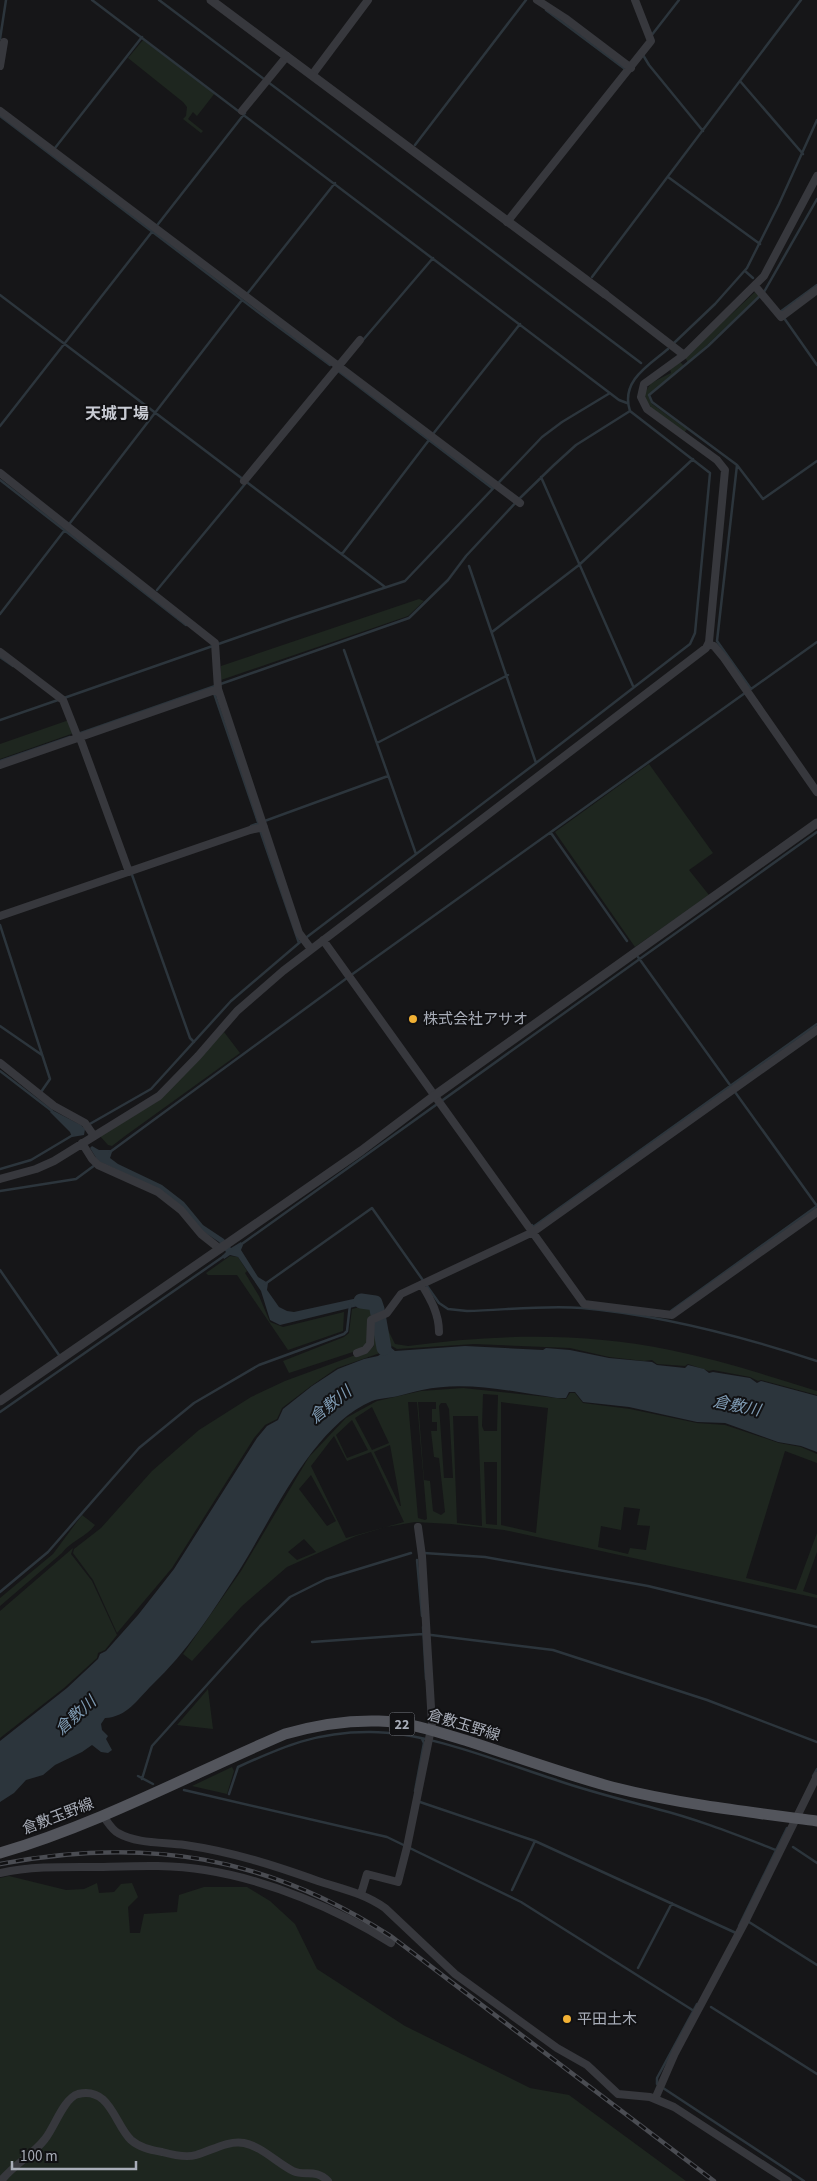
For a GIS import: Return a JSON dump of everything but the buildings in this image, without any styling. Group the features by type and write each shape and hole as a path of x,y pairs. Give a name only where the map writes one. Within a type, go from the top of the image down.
{"main road":[{"name":"倉敷玉野線","path":"0,1853 30,1844 102,1816 285,1734 314,1725 344,1721 380,1721 429,1737 610,1786 692,1804 817,1821"}],"street":[{"path":"212,0 684,355"},
{"path":"312,75 368,0"},
{"path":"537,0 565,18 629,66"},
{"path":"507,222 629,66 651,41 635,0"},
{"path":"0,66 4,42"},
{"path":"242,111 287,56"},
{"path":"0,111 518,502"},
{"path":"0,1179 36,1169 54,1161 132,1115 159,1096 198,1056 237,1011 283,971 703,650 708,644 725,470 717,460 647,409 641,397 642,387 684,355 764,276 817,176"},
{"path":"755,286 781,317 817,290"},
{"path":"244,480 360,340"},
{"path":"0,473 216,645 216,688 261,826 303,940 311,949"},
{"path":"708,644 714,646 724,658 817,792"},
{"path":"0,652 61,699 78,736 129,870"},
{"path":"0,765 216,688"},
{"path":"0,1401 437,1100 817,823"},
{"path":"0,916 261,826"},
{"path":"323,940 584,1304 672,1315 817,1212"},
{"path":"356,1353 368,1348 370,1344 370,1322 378,1316 387,1313 401,1294 533,1232 817,1030"},
{"path":"0,1063 54,1106 87,1126 94,1136"},
{"path":"82,1143 97,1164 158,1192 181,1210 201,1234 224,1247"},
{"path":"425,1283 434,1304 439,1322 439,1332"},
{"path":"361,1894 367,1874 398,1882 429,1737 427,1635 418,1527"},
{"path":"655,2099 675,2053 746,1920 817,1776"},
{"path":"102,1816 116,1832 131,1838 185,1845 274,1864 320,1882 361,1894 385,1908 456,1974 557,2048 587,2065 618,2094 655,2099 691,2117 788,2181"},
{"path":"0,1873 18,1869 74,1867 153,1866 205,1870 280,1890 322,1905 391,1944"},
{"path":"1,2181 45,2140 65,2104 76,2094 87,2093 110,2105 130,2139 140,2147 176,2155 194,2156 223,2145 243,2143 295,2173 313,2172 323,2176 328,2181"}],"shaded area":[{"path":"143,40 215,93 197,116 193,112 188,119 203,131 201,133 183,119 186,116 187,107 183,102 128,58"},
{"path":"756,291 760,295 688,363 685,357"},
{"path":"680,362 684,366 648,396 652,404 687,429 684,433 646,404 644,394 651,383 671,373 670,369"},
{"path":"419,599 424,601 408,616 221,680 221,666"},
{"path":"69,720 74,733 0,759 0,744"},
{"path":"649,764 713,853 689,870 709,895 635,947 555,832"},
{"path":"224,1032 240,1053 112,1146 108,1145 100,1136 158,1101"},
{"path":"230,1256 238,1257 247,1271 245,1273 259,1296 270,1322 283,1327 344,1312 343,1331 288,1350 237,1275 208,1275 206,1273"},
{"path":"364,1306 373,1309 375,1315 368,1344 356,1351 289,1373 283,1361 344,1337 349,1333 352,1309"},
{"path":"376,1328 380,1353 337,1368 282,1408 277,1419 265,1425 254,1438 172,1568 117,1633 93,1580 73,1553 74,1549 101,1528 152,1471 199,1430 251,1397 285,1381 369,1350 374,1346 373,1332"},
{"path":"385,1328 387,1328 395,1344 408,1346 506,1337 572,1338 638,1344 689,1354 744,1369 817,1391 817,1395 761,1380 758,1381 750,1377 713,1370 709,1371 688,1364 685,1366 657,1364 652,1360 644,1361 609,1357 570,1348 474,1344 397,1349 390,1345"},
{"path":"463,1388 566,1399 570,1393 575,1393 583,1403 630,1409 697,1423 725,1425 779,1443 801,1447 817,1454 817,1463 785,1451 746,1578 796,1590 817,1533 817,1552 803,1591 817,1595 817,1598 504,1530 415,1522 386,1527 356,1536 287,1567 242,1606 192,1661 183,1654 241,1571 309,1457 346,1418 377,1401 421,1391","holes":["483,1394 498,1395 497,1431 484,1431 482,1426","408,1402 417,1402 427,1519 418,1518","418,1402 436,1402 436,1409 432,1409 432,1422 437,1422 437,1431 431,1431 434,1457 439,1458 445,1512 441,1515 433,1511 430,1481 424,1480","501,1402 548,1408 536,1533 501,1525","441,1403 446,1403 449,1409 453,1478 444,1478 439,1406","372,1407 389,1443 372,1450 355,1418","453,1416 478,1416 482,1526 457,1523","352,1420 368,1450 347,1458 336,1435","334,1436 347,1461 371,1452 404,1522 346,1538 311,1466","390,1445 401,1506 374,1452","484,1462 497,1462 497,1525 486,1524","311,1475 336,1521 327,1526 299,1489","624,1507 640,1509 637,1525 650,1526 646,1550 630,1548 628,1554 598,1547 601,1526 621,1530","304,1539 316,1552 297,1560 288,1552"]},
{"path":"82,1515 95,1525 0,1606 0,1598 53,1554"},
{"path":"73,1548 71,1554 92,1581 117,1635 105,1650 98,1653 97,1658 64,1688 0,1738 0,1611"},
{"path":"208,1689 213,1729 177,1725"},
{"path":"232,1767 234,1771 227,1794 192,1786"},
{"path":"9,1876 66,1890 84,1889 97,1883 99,1893 114,1892 121,1884 132,1883 138,1897 128,1907 130,1933 140,1933 144,1914 177,1912 179,1895 204,1887 247,1887 270,1901 295,1924 317,1969 405,2026 530,2088 569,2095 686,2181 0,2181 0,1878"}],"water":[{"path":"52,1110 81,1125 85,1129 84,1135 72,1137 70,1132 50,1112"},
{"path":"92,1146 99,1150 111,1150 110,1158 118,1164 162,1185 184,1202 203,1225 224,1239 231,1248 241,1242 243,1245 241,1250 258,1277 268,1283 267,1290 279,1307 294,1312 367,1296 377,1300 380,1307 376,1309 368,1305 362,1305 280,1325 270,1320 261,1291 238,1257 230,1255 224,1259 222,1256 226,1252 219,1242 201,1230 159,1189 98,1161 90,1148"},
{"name":"倉敷川","path":"383,1329 389,1346 395,1351 465,1346 570,1350 609,1358 652,1362 657,1365 685,1368 688,1365 704,1369 709,1373 750,1378 757,1383 761,1381 817,1396 817,1452 801,1446 778,1442 725,1423 697,1422 629,1407 583,1402 575,1392 569,1392 566,1398 557,1398 490,1388 456,1386 422,1390 372,1401 350,1413 312,1452 295,1476 229,1586 199,1631 177,1659 131,1707 120,1715 105,1718 101,1724 102,1730 108,1736 106,1739 112,1750 108,1753 101,1752 92,1745 55,1765 43,1775 26,1780 14,1793 0,1802 0,1741 67,1688 98,1659 100,1654 106,1651 138,1615 174,1569 257,1438 267,1426 278,1420 283,1409 312,1386 338,1369 382,1353 377,1333"}],"waterway":[{"path":"0,39 6,0"},
{"path":"92,0 619,400 627,403"},
{"path":"159,0 641,363"},
{"path":"415,145 526,0"},
{"path":"651,36 679,0"},
{"path":"592,277 801,0"},
{"path":"546,10 625,69"},
{"path":"55,148 142,37"},
{"path":"643,55 703,131"},
{"path":"740,81 803,154"},
{"path":"0,426 245,113"},
{"path":"0,116 330,365"},
{"path":"674,343 715,304 747,268 779,204 817,120"},
{"path":"668,177 760,244"},
{"path":"247,294 335,183"},
{"path":"751,689 717,641 737,465 652,402 649,395 708,346 764,292 817,199"},
{"path":"363,340 433,258"},
{"path":"745,271 753,278"},
{"path":"780,312 817,285"},
{"path":"0,295 385,587"},
{"path":"70,523 242,300"},
{"path":"784,318 817,365"},
{"path":"433,434 520,324"},
{"path":"88,1125 151,1089 231,1001 299,943 690,644 695,633 710,473 630,411 628,400 629,391 638,375 668,349"},
{"path":"337,370 492,488"},
{"path":"64,698 405,581 542,437 562,422 610,393"},
{"path":"78,734 409,618 448,580 466,556 519,499 554,465 576,445 630,411"},
{"path":"342,554 429,440"},
{"path":"492,632 579,565 693,459"},
{"path":"737,465 763,499 817,461"},
{"path":"541,477 633,686"},
{"path":"0,480 186,625"},
{"path":"157,590 245,484"},
{"path":"0,614 64,531"},
{"path":"469,566 536,763"},
{"path":"751,689 817,642"},
{"path":"344,650 416,854"},
{"path":"0,657 13,666"},
{"path":"377,743 508,675"},
{"path":"214,693 259,825"},
{"path":"110,1152 347,978 745,693"},
{"path":"0,720 58,700"},
{"path":"0,761 70,737"},
{"path":"251,826 388,776"},
{"path":"260,830 299,943"},
{"path":"239,1246 817,832"},
{"path":"551,833 627,941"},
{"path":"131,872 190,1038 194,1042"},
{"path":"0,925 50,1079 41,1092"},
{"path":"638,957 817,1206"},
{"path":"532,1225 533,1227 817,1024"},
{"path":"0,1026 42,1055"},
{"path":"0,1071 52,1111"},
{"path":"0,1169 31,1160 73,1135"},
{"path":"0,1191 76,1179 95,1165"},
{"path":"671,1311 817,1206"},
{"path":"265,1284 372,1208 439,1303 448,1309 467,1311 568,1307 612,1311 671,1321 730,1335 817,1361"},
{"path":"0,1412 224,1256"},
{"path":"0,1270 59,1355"},
{"path":"361,1301 375,1303 384,1348"},
{"path":"0,1592 48,1552 139,1448 194,1403 259,1365 344,1334 347,1331 350,1305"},
{"path":"142,1779 152,1746 260,1626 290,1597 326,1579 411,1553"},
{"path":"424,1553 485,1557 648,1586 817,1627"},
{"path":"417,1560 422,1616"},
{"path":"423,1627 426,1679"},
{"path":"312,1642 423,1634 553,1650 707,1700 817,1742"},
{"path":"229,1794 238,1767 286,1747 333,1735 368,1732 391,1733 464,1749 583,1789 687,1818 776,1850"},
{"path":"415,1791 424,1743 422,1739"},
{"path":"813,1776 817,1769"},
{"path":"138,1776 153,1784"},
{"path":"184,1790 387,1837 521,1902 694,2011"},
{"path":"417,1801 535,1841 736,1933"},
{"path":"739,1926 787,1828"},
{"path":"512,1890 535,1841"},
{"path":"793,1847 817,1863"},
{"path":"638,1968 672,1903"},
{"path":"749,1922 817,1965"},
{"path":"697,2004 657,2078 657,2084 804,2181"},
{"path":"711,2007 817,2074"}],"railway":[{"path":"0,1864 53,1856 105,1852 155,1853 204,1860 251,1871 298,1887 345,1909 392,1937 714,2181"}],"place":[{"name":"株式会社アサオ","path":"413,1019"},
{"name":"平田土木","path":"567,2019"}],"district":[{"name":"天城丁場","path":"117,413"}]}
